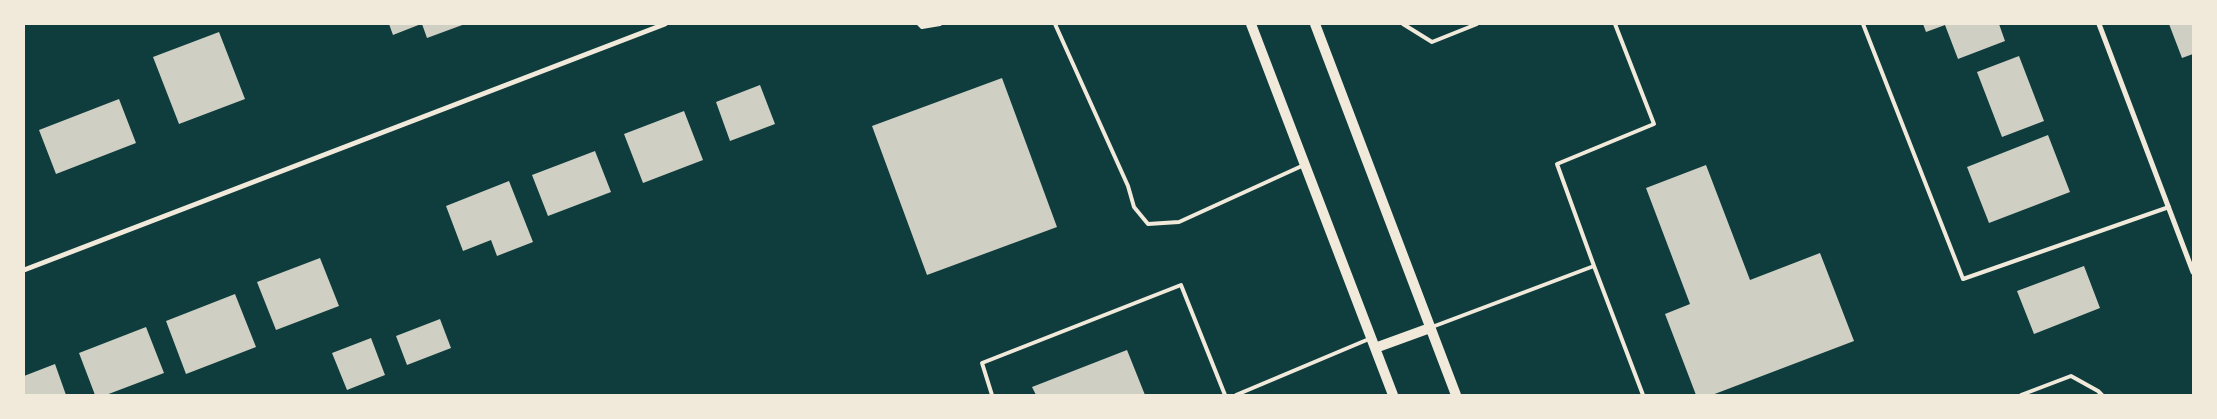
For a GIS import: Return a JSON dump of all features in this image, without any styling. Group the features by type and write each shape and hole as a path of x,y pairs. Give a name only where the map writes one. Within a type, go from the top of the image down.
{"main road":[{"path":"1251,24 1393,395"},
{"path":"1315,24 1456,395"},
{"path":"1373,343 1430,328"}],"street":[{"path":"24,270 665,24"},
{"path":"2099,24 2193,272"}],"lane":[{"path":"919,24 922,27 940,24"},
{"path":"1055,24 1128,186 1134,207 1148,224 1179,222 1305,165"},
{"path":"1403,24 1432,42 1477,24"},
{"path":"1615,24 1654,124 1557,164 1643,395"},
{"path":"1863,24 1963,279 2168,207"},
{"path":"1430,328 1594,266"},
{"path":"992,395 982,363 1181,286 1225,395"},
{"path":"1236,395 1373,343"},
{"path":"2021,395 2071,376 2102,395"}],"building":[{"path":"389,24 421,24 393,35"},
{"path":"422,24 465,24 427,38"},
{"path":"1923,24 1999,24 2005,41 1958,59 1945,25 1926,32"},
{"path":"2169,24 2193,24 2193,54 2182,58"},
{"path":"219,32 245,99 179,124 153,57"},
{"path":"2019,56 2044,121 2002,137 1977,72"},
{"path":"1002,78 1057,227 927,275 872,126"},
{"path":"760,85 775,124 730,141 716,102"},
{"path":"119,99 136,143 56,174 39,130"},
{"path":"684,111 703,160 643,183 624,134"},
{"path":"2048,135 2070,192 1989,223 1967,167"},
{"path":"595,151 611,192 548,216 532,175"},
{"path":"1706,165 1750,280 1820,253 1854,341 1712,395 1696,395 1665,314 1690,304 1646,188"},
{"path":"509,181 533,242 497,256 491,240 463,251 446,206"},
{"path":"320,258 339,306 276,330 257,282"},
{"path":"2084,266 2100,308 2034,334 2017,291"},
{"path":"235,294 256,347 186,374 166,321"},
{"path":"440,319 451,348 407,365 396,336"},
{"path":"146,327 164,373 106,395 95,395 79,353"},
{"path":"371,338 385,375 347,390 332,353"},
{"path":"1127,350 1145,395 1036,395 1032,387"},
{"path":"55,364 66,395 24,395 24,376"}]}
